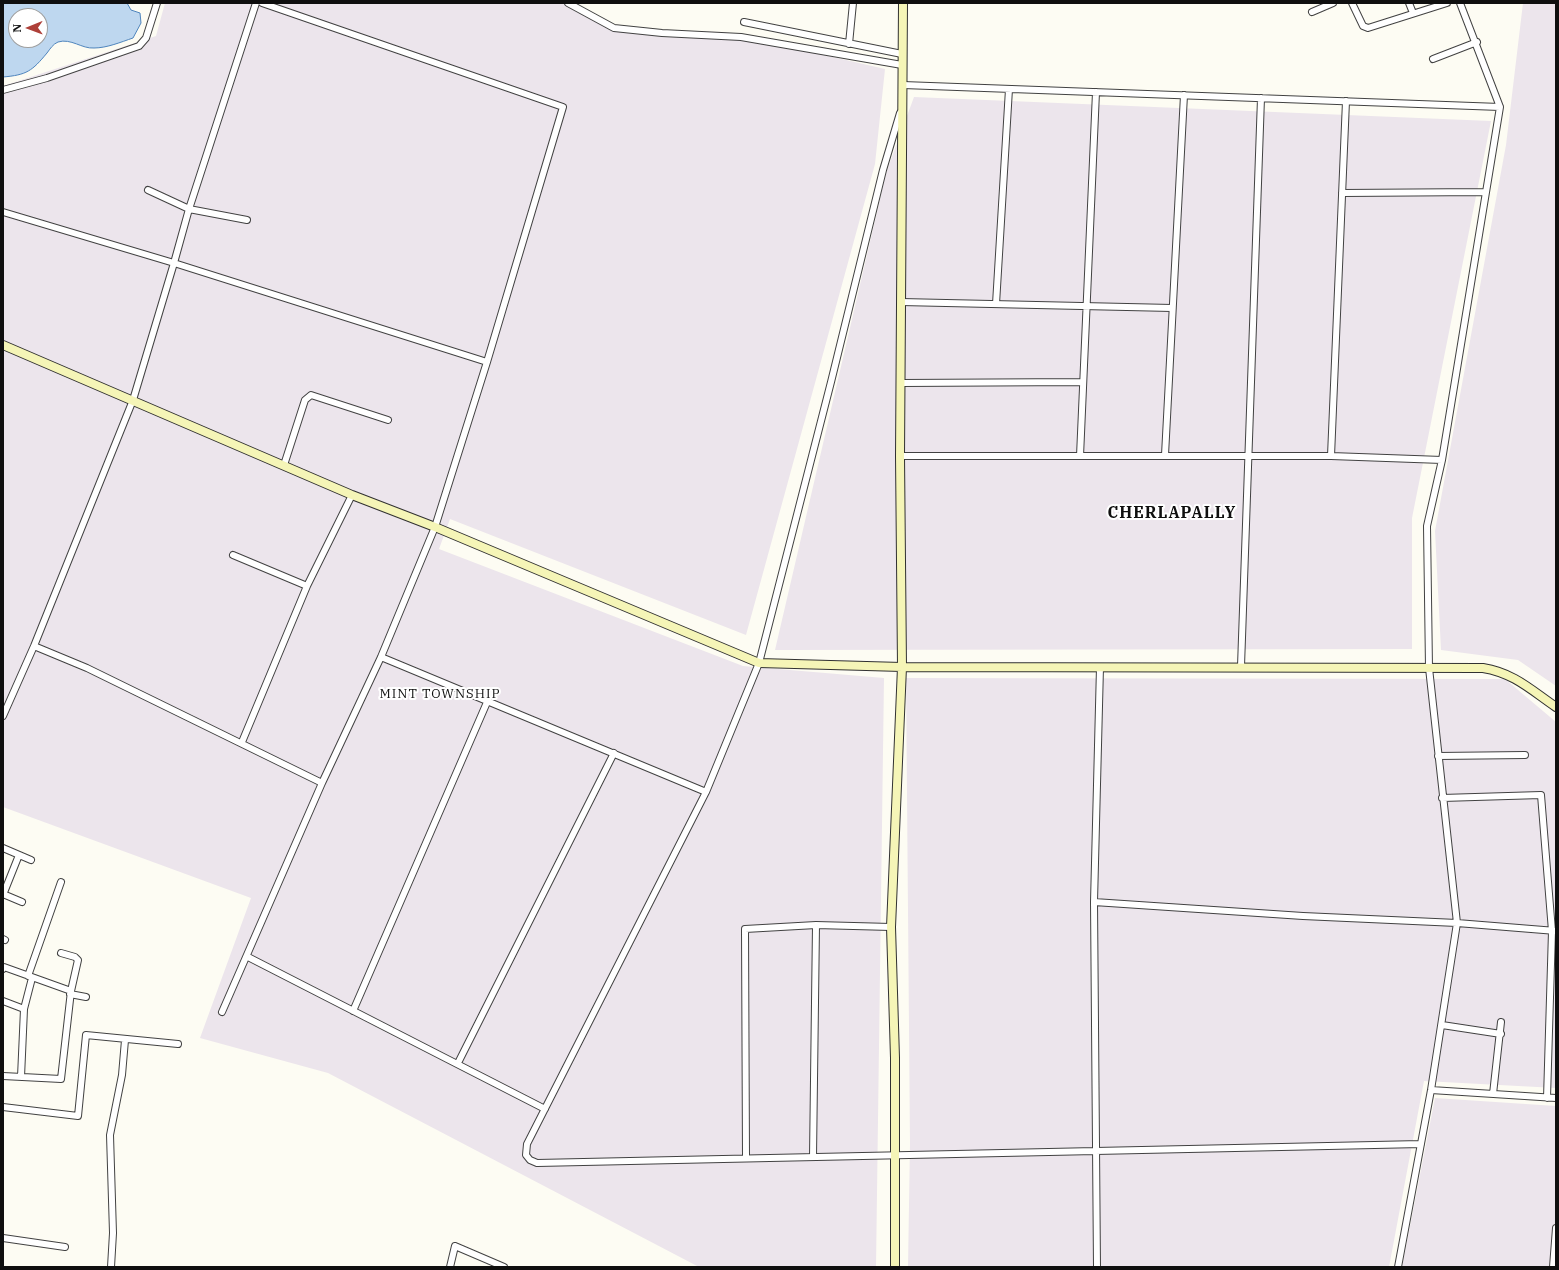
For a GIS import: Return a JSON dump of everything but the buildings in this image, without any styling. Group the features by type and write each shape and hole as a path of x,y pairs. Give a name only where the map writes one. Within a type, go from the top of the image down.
{"street":[{"path":"3,90 46,78 139,46 146,38 157,3"},
{"path":"3,716 34,646 133,400 189,209 256,3"},
{"path":"222,1012 248,957 322,783 381,657 435,527 487,362 563,107 262,3"},
{"path":"568,3 614,28 662,33 741,37 902,65"},
{"path":"849,44 853,3"},
{"path":"895,1267 895,1058 891,927 902,667 900,456 901,112 903,3"},
{"path":"1312,12 1333,3"},
{"path":"1352,3 1363,26 1368,28 1447,3"},
{"path":"1409,3 1413,13"},
{"path":"1398,1267 1431,1090 1457,923 1442,798 1429,668 1427,526 1442,460 1500,106 1460,3"},
{"path":"744,22 902,54"},
{"path":"1433,59 1476,42"},
{"path":"902,85 1500,106"},
{"path":"996,304 1009,89"},
{"path":"1080,456 1096,92"},
{"path":"1165,455 1184,95"},
{"path":"1241,666 1261,98"},
{"path":"1331,456 1346,101"},
{"path":"901,112 883,170 831,382 759,663 706,792 525,1150 530,1160 537,1163 1421,1144"},
{"path":"148,190 189,209 247,220"},
{"path":"1342,193 1485,192"},
{"path":"3,212 487,362"},
{"path":"901,302 1172,308"},
{"path":"3,345 352,495 435,527 759,663 902,667 1241,666 1483,668 1498,670 1511,675 1556,707"},
{"path":"901,383 1083,382"},
{"path":"284,465 305,400 311,395 388,420"},
{"path":"900,456 1331,456 1442,460"},
{"path":"242,742 307,586 352,495"},
{"path":"233,555 307,586"},
{"path":"34,646 87,668 170,710 242,742 322,783"},
{"path":"381,657 488,700 706,792"},
{"path":"1097,1267 1094,902 1100,667"},
{"path":"353,1011 488,700"},
{"path":"458,1063 614,753"},
{"path":"1438,756 1525,755"},
{"path":"1442,798 1541,795 1554,931 1547,1098"},
{"path":"3,848 31,860"},
{"path":"19,855 3,894 22,902"},
{"path":"21,1077 24,1009 30,977 61,882"},
{"path":"1094,902 1303,916 1457,923 1554,931"},
{"path":"746,1158 745,929 816,925 891,927"},
{"path":"813,1156 816,925"},
{"path":"3,1076 61,1079 70,993 78,960 75,957 61,954"},
{"path":"248,957 458,1063 545,1109"},
{"path":"3,967 70,993 86,997"},
{"path":"3,1001 24,1009"},
{"path":"1494,1094 1501,1022"},
{"path":"1442,1025 1501,1034"},
{"path":"3,1107 78,1116 86,1035 178,1044"},
{"path":"111,1267 112,1198 110,1146 111,1131 122,1075 125,1040"},
{"path":"1431,1090 1556,1098"},
{"path":"1553,1267 1556,1228"},
{"path":"3,1238 65,1247"},
{"path":"450,1267 455,1246 504,1267"}],"shaded area":[{"path":"165,3 565,3 614,30 725,32 885,69 875,164 746,635 450,519 439,549 743,666 884,678 876,1267 699,1267 328,1073 200,1038 251,898 3,807 3,86 156,36"},
{"path":"1523,3 1556,3 1556,686 1518,660 1441,650 1435,531 1506,145"},
{"path":"914,97 1491,121 1412,518 1412,649 775,650 886,173"},
{"path":"906,678 1505,679 1556,722 1556,1088 1424,1081 1389,1267 908,1267 910,1144"},
{"path":"1435,1098 1556,1106 1556,1267 1402,1267"}],"water":[{"path":"3,3 127,3 131,10 140,13 141,23 133,38 99,48 85,47 67,41 58,42 53,45 33,68 18,75 3,77"}],"district":[{"name":"CHERLAPALLY","path":"1172,513"},
{"name":"MINT TOWNSHIP","path":"440,694"}]}
